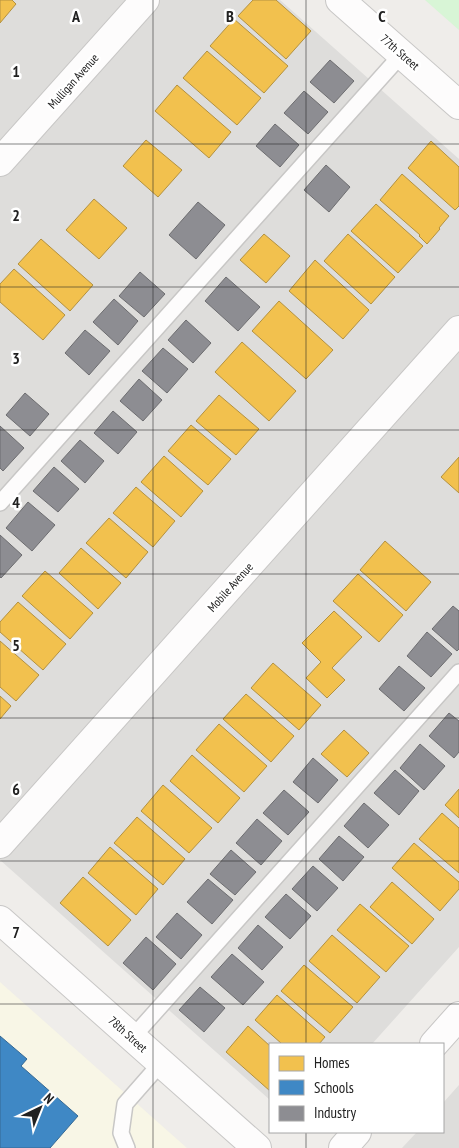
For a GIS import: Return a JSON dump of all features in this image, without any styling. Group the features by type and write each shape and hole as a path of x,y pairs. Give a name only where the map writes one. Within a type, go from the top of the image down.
{"street":[{"name":"Mulligan Avenue","path":"0,162 145,0"},
{"name":"77th Street","path":"340,0 459,105"},
{"name":"Mobile Avenue","path":"0,844 459,330"},
{"name":"78th Street","path":"0,920 257,1148"},
{"path":"435,1043 459,1016"},
{"path":"343,1148 356,1133"}],"lane":[{"path":"0,503 402,54"},
{"path":"132,1038 459,672"},
{"path":"127,1148 121,1133 125,1104 161,1063"}],"shaded area":[{"path":"0,0 280,0 459,159 459,947 373,1043 269,1043 269,1099 0,860"},
{"path":"0,982 187,1148 0,1148"},
{"path":"459,1085 459,1148 402,1148 416,1133 444,1133 444,1102"}],"green space":[{"path":"425,0 459,0 459,30"}],"building: Homes":[{"path":"0,0 12,0 16,4 0,23"},
{"path":"253,0 276,0 311,31 286,59 238,16"},
{"path":"234,19 288,66 264,93 210,46"},
{"path":"207,51 261,98 237,125 183,78"},
{"path":"177,85 231,132 209,158 155,111"},
{"path":"146,140 182,170 158,197 123,166"},
{"path":"431,141 459,167 459,206 455,210 408,168"},
{"path":"402,174 449,216 427,244 420,235 380,200"},
{"path":"94,199 127,228 99,259 66,230"},
{"path":"376,204 423,246 398,273 351,231"},
{"path":"264,234 290,256 266,283 240,260"},
{"path":"348,234 395,277 371,304 324,261"},
{"path":"41,239 93,285 70,311 18,264"},
{"path":"315,260 369,310 343,339 289,291"},
{"path":"14,269 65,315 43,340 0,302 0,284"},
{"path":"279,301 333,350 306,379 252,331"},
{"path":"242,342 296,391 269,421 215,372"},
{"path":"219,395 259,429 236,455 196,421"},
{"path":"191,425 231,459 208,485 168,451"},
{"path":"164,456 203,491 181,517 141,482"},
{"path":"459,457 459,493 441,477"},
{"path":"136,487 175,521 153,547 113,513"},
{"path":"109,518 148,552 126,578 86,543"},
{"path":"385,541 431,582 406,611 360,570"},
{"path":"81,548 121,583 98,609 59,573"},
{"path":"45,571 93,613 70,639 22,596"},
{"path":"358,574 403,615 379,642 333,601"},
{"path":"18,602 66,644 43,670 0,632 0,622"},
{"path":"334,611 362,637 332,668 345,680 327,698 306,678 321,662 302,643"},
{"path":"0,641 39,675 16,701 0,687"},
{"path":"273,663 321,705 299,730 251,688"},
{"path":"246,694 294,736 271,762 223,719"},
{"path":"0,696 11,706 0,719"},
{"path":"219,724 267,766 244,792 196,750"},
{"path":"344,730 369,753 347,777 321,754"},
{"path":"192,755 240,798 218,823 170,781"},
{"path":"163,785 212,828 189,853 141,811"},
{"path":"459,789 459,818 445,805"},
{"path":"442,813 459,828 459,873 419,839"},
{"path":"137,817 185,859 163,885 114,843"},
{"path":"414,843 459,882 459,889 440,911 392,868"},
{"path":"110,847 158,889 136,915 88,873"},
{"path":"83,877 131,920 108,946 60,903"},
{"path":"392,882 434,919 412,944 370,907"},
{"path":"360,904 409,946 386,972 337,930"},
{"path":"332,935 380,977 357,1003 309,961"},
{"path":"304,965 353,1007 330,1033 281,991"},
{"path":"277,995 325,1037 320,1043 281,1043 255,1020"},
{"path":"248,1026 269,1045 269,1090 226,1052"}],"building: Schools":[{"path":"0,1036 27,1059 21,1066 78,1116 50,1148 0,1148"}],"building: Industry":[{"path":"330,60 354,81 334,103 310,82"},
{"path":"304,91 328,112 308,134 284,113"},
{"path":"275,124 299,145 280,167 256,146"},
{"path":"326,165 350,187 329,212 304,190"},
{"path":"198,202 225,225 196,259 169,235"},
{"path":"140,272 165,294 144,317 119,296"},
{"path":"226,277 260,307 238,331 205,301"},
{"path":"114,299 138,321 118,345 93,322"},
{"path":"186,320 211,343 193,363 168,340"},
{"path":"85,330 110,351 89,375 65,353"},
{"path":"163,348 188,369 167,393 142,371"},
{"path":"139,379 162,400 143,421 120,401"},
{"path":"25,393 49,414 30,436 6,415"},
{"path":"113,411 137,432 118,454 94,433"},
{"path":"0,426 24,448 3,471 0,468"},
{"path":"80,440 104,461 85,483 61,461"},
{"path":"54,467 79,489 58,512 33,491"},
{"path":"28,502 55,525 32,551 6,528"},
{"path":"0,535 22,555 1,578 0,577"},
{"path":"453,606 459,611 459,649 457,651 432,629"},
{"path":"427,632 452,654 431,677 407,656"},
{"path":"399,666 425,688 404,711 379,689"},
{"path":"449,713 459,721 459,752 454,758 429,736"},
{"path":"420,744 445,766 424,790 400,768"},
{"path":"313,758 338,780 318,803 293,782"},
{"path":"395,770 419,791 399,815 374,793"},
{"path":"284,790 309,812 288,835 263,813"},
{"path":"364,803 389,825 368,848 344,826"},
{"path":"257,819 282,841 261,865 236,843"},
{"path":"339,836 364,857 343,881 319,859"},
{"path":"231,850 256,872 235,895 210,874"},
{"path":"313,866 338,888 317,911 292,889"},
{"path":"208,879 233,900 212,924 187,902"},
{"path":"286,894 311,916 290,939 265,917"},
{"path":"177,913 202,935 181,959 156,937"},
{"path":"258,925 283,947 262,970 238,948"},
{"path":"146,937 176,964 153,990 123,963"},
{"path":"232,954 264,982 243,1005 211,977"},
{"path":"200,987 225,1008 204,1032 179,1010"}]}
